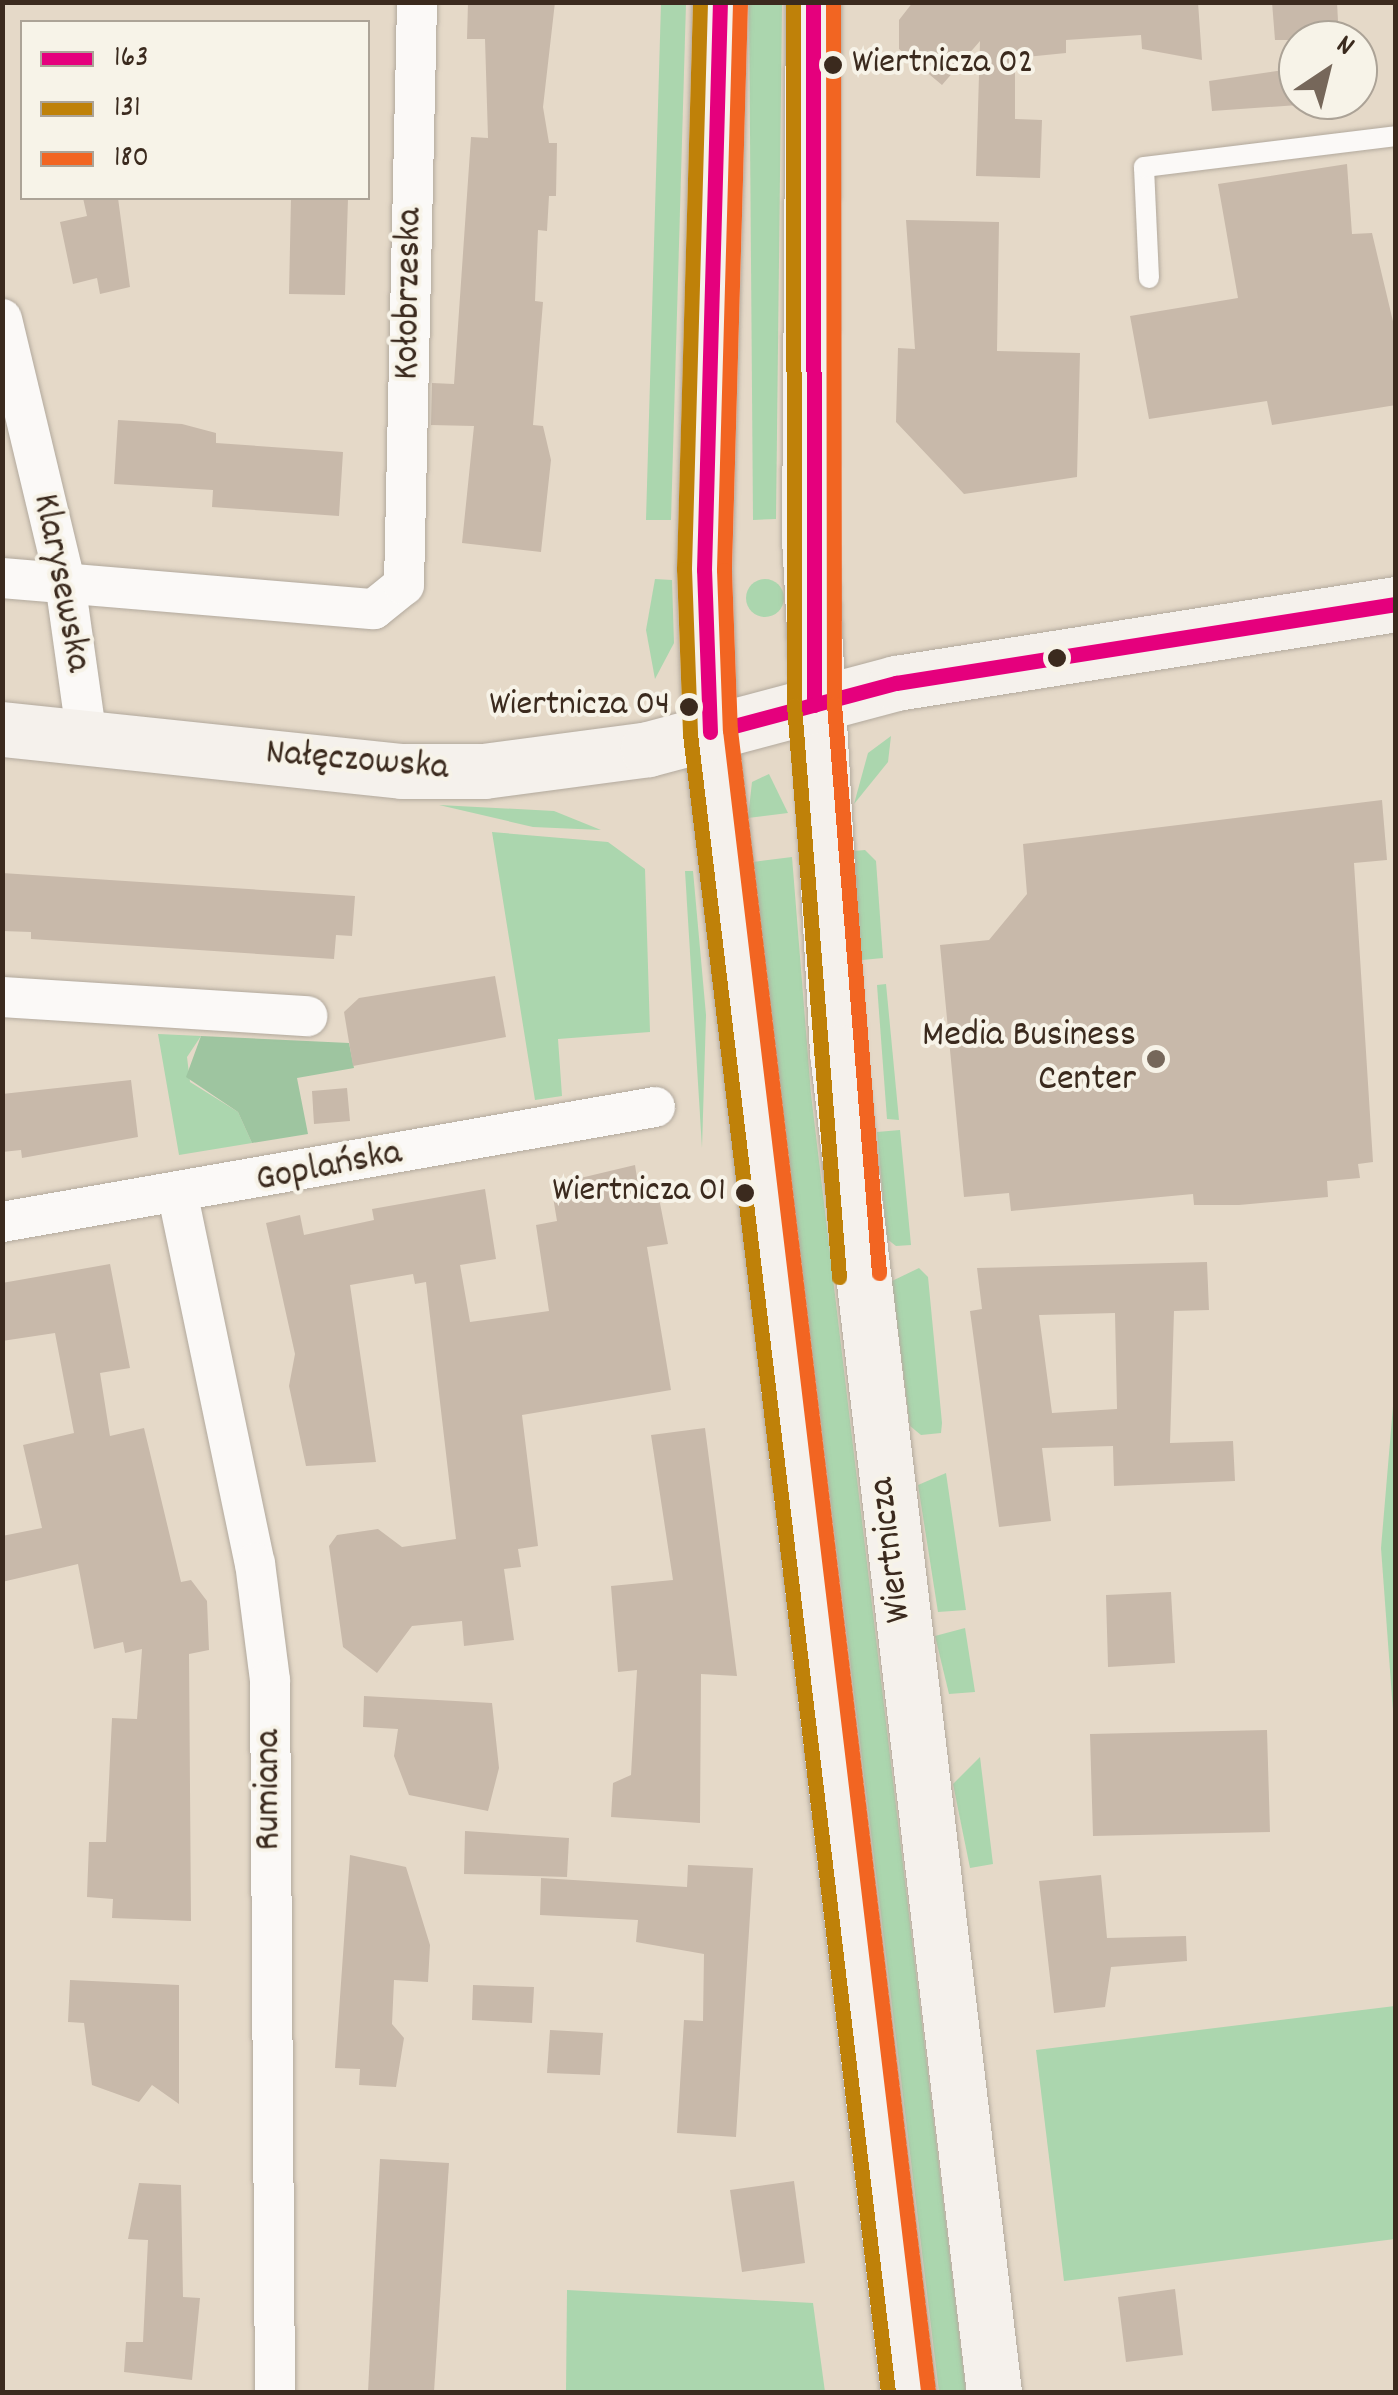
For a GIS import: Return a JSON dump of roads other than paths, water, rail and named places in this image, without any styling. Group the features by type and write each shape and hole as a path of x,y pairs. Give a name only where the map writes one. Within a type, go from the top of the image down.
{"main road":[{"path":"720,2 704,570 710,732 908,2392"},
{"name":"Wiertnicza","path":"813,2 814,705 858,1262 994,2392"},
{"name":"Nałęczowska","path":"2,729 86,731 444,773 619,754 896,683 1396,604"}],"street":[{"name":"Kołobrzeska","path":"65,582 374,608 404,585 417,2"},
{"name":"Klarysewska","path":"2,319 65,582 86,731"},
{"path":"2,578 65,582"},
{"path":"2,997 307,1016"},
{"name":"Goplańska","path":"2,1222 178,1196 654,1107"},
{"name":"Rumiana","path":"178,1196 270,1680 275,2392"}],"lane":[{"path":"1149,278 1144,167 1396,136"}],"place":[{"name":"Wiertnicza 02","path":"833,65"},
{"name":"Wiertnicza 04","path":"689,707"},
{"name":"Media Business Center","path":"1156,1059"},
{"name":"Wiertnicza 01","path":"745,1193"}]}
